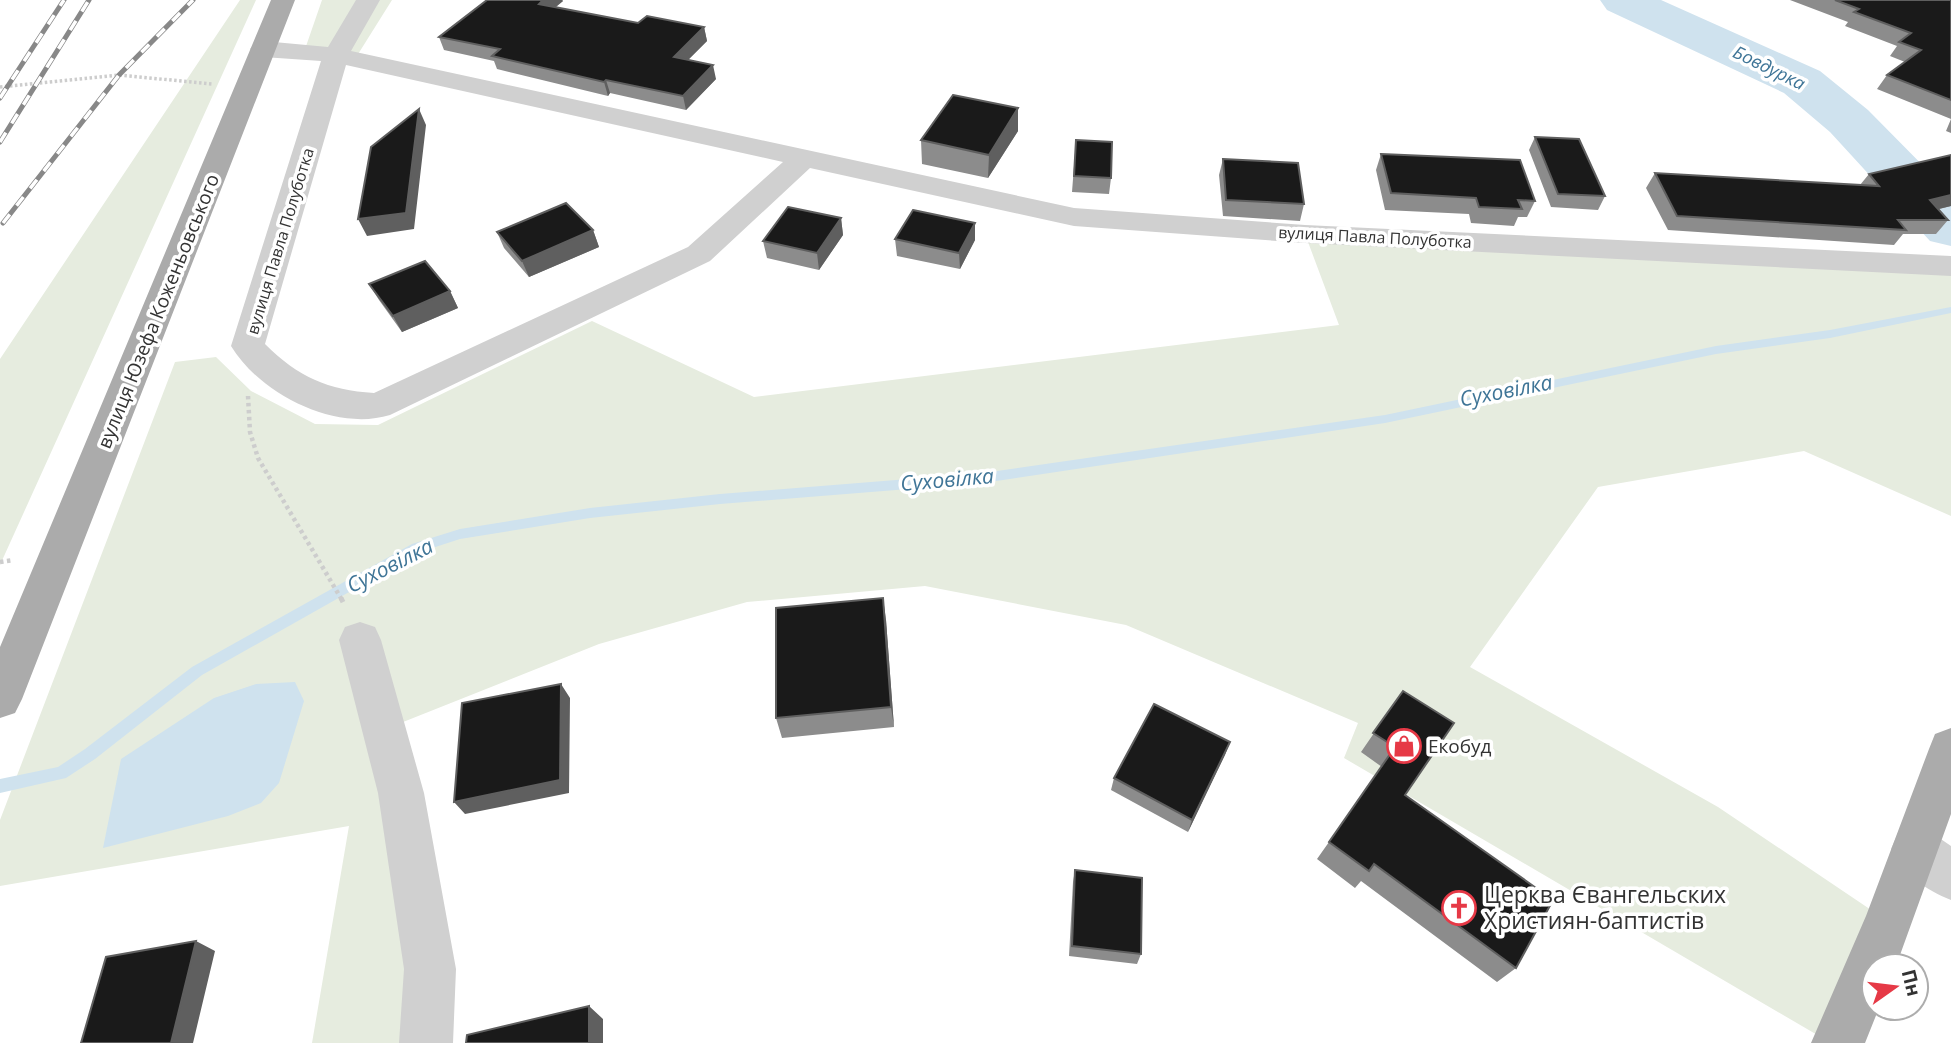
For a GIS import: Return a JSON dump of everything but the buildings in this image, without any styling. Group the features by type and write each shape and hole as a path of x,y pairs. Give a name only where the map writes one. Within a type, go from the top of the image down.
{"main road":[{"name":"вулиця Юзефа Коженьовського","path":"0,699 283,0"},
{"path":"1838,1043 1889,922 1933,862 1951,749"}],"street":[{"path":"263,49 337,55 368,0"},
{"name":"вулиця Павла Полуботка","path":"805,157 699,254 378,406 337,405 299,390 276,377 248,346 337,55 805,157 1074,217 1305,234 1951,266"},
{"path":"351,620 401,793 430,969 426,1043"}],"path":[{"path":"0,87 119,75 248,88"},
{"path":"248,346 248,413 250,432 258,458 351,620"}],"shaded area":[{"path":"240,0 256,0 0,565 0,359"},
{"path":"322,0 392,0 355,59 304,52"},
{"path":"1614,0 1633,0 1808,79 1860,123 1951,217 1951,238 1841,122 1796,84"},
{"path":"1305,234 1951,266 1951,516 1804,451 1598,487 1470,667 1718,807 1889,922 1875,952 1860,952 1860,982 1831,1043 1344,758 1358,723 1126,625 925,586 747,602 599,644 383,730 425,1043 312,1043 349,826 0,886 0,820 175,362 216,357 251,391 315,424 378,425 592,321 754,397 1339,325"}],"water":[{"path":"295,682 304,701 279,783 261,803 228,816 103,848 121,759 214,698 256,684"}],"waterway":[{"name":"Бовдурка","path":"1623,0 1802,82 1849,121 1951,228"},
{"name":"Суховілка","path":"0,786 61,773 90,754 197,671 416,548 460,534 590,513 720,499 983,478 1385,419 1716,350 1830,334 1951,310"}],"railway":[{"path":"0,98 64,0"},
{"path":"0,142 89,0"},
{"path":"3,223 119,75 193,0"}],"place":[{"name":"Екобуд","path":"1404,746"},
{"name":"Церква Євангельских Християн-баптистів","path":"1459,908"}]}
